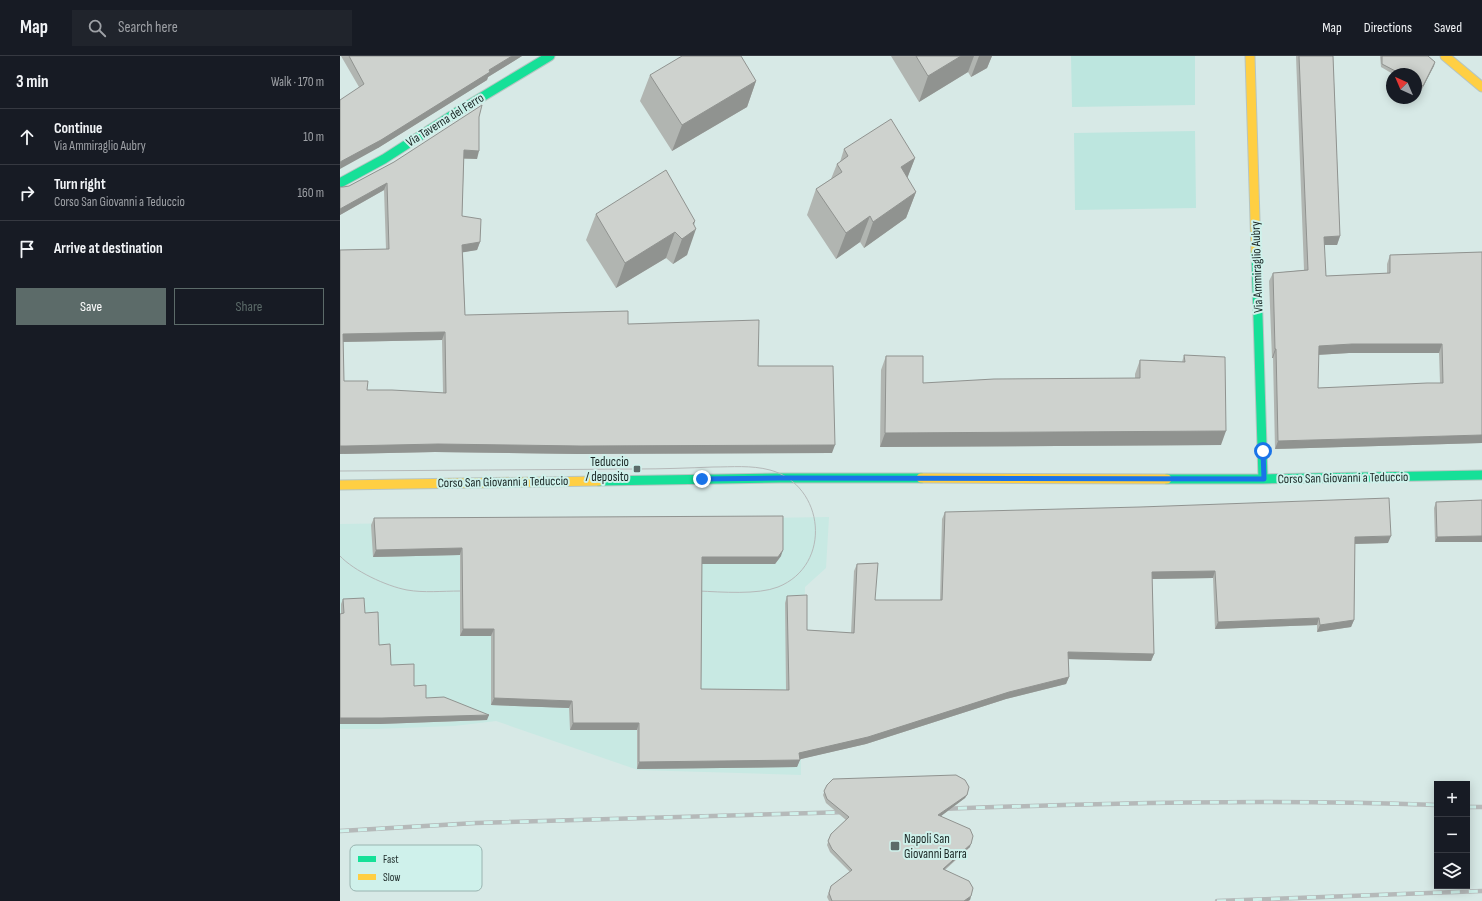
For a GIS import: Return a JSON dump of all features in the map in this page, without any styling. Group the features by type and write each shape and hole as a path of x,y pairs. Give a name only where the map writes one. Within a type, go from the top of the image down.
{"main road":[{"name":"Via Taverna del Ferro","path":"340,183 384,159 457,112 550,56"},
{"name":"Via Ammiraglio Aubry","path":"1250,56 1264,479"},
{"path":"1445,56 1482,87"},
{"name":"Corso San Giovanni a Teduccio","path":"340,485 780,478 1264,479 1482,475"}],"shaded area":[{"path":"1071,56 1195,56 1195,105 1072,107"},
{"path":"1195,131 1196,208 1075,210 1074,133"},
{"path":"829,517 826,568 805,587 801,775 638,770 496,721 454,726 340,729 340,524"}],"building":[{"path":"349,56 512,56 489,70 490,72 381,140 340,162 340,100 364,84"},
{"path":"682,56 741,56 756,81 682,125 650,75"},
{"path":"916,56 961,56 928,76"},
{"path":"1299,56 1333,56 1340,236 1324,237 1326,276 1390,273 1390,255 1482,252 1482,435 1278,441 1273,273 1308,270","holes":["1352,344 1442,344 1443,383 1318,388 1319,346"]},
{"path":"1382,56 1428,56 1435,62 1423,86 1422,68 1390,68 1382,64"},
{"path":"482,105 479,117 479,151 464,150 462,216 481,219 480,242 462,245 465,315 628,311 628,324 759,320 758,366 833,366 835,445 581,446 438,444 340,446 340,250 389,249 387,183 340,209 340,187 349,186 394,162","holes":["445,332 446,393 367,390 368,381 344,381 343,334"]},
{"path":"891,119 915,158 901,167 916,192 873,222 870,216 846,233 816,189 842,172 837,164 848,156 844,149"},
{"path":"666,170 695,221 693,223 696,229 682,239 675,232 625,263 596,214"},
{"path":"1184,355 1225,357 1226,431 885,433 886,356 923,356 923,383 994,379 1140,378 1140,360 1185,362"},
{"path":"1389,498 1391,536 1355,537 1354,620 1320,625 1319,618 1218,622 1215,571 1152,572 1154,654 1068,652 1069,677 1009,692 868,737 799,753 800,760 639,762 639,723 573,723 572,701 494,698 494,629 463,629 462,548 376,550 374,518 783,516 783,550 778,557 702,557 701,689 789,690 787,596 807,595 807,630 854,633 857,564 878,563 875,600 942,600 945,512"},
{"path":"1482,500 1482,536 1437,537 1436,502"},
{"path":"364,598 365,613 378,612 379,645 390,644 391,665 414,664 414,686 426,685 426,698 444,697 489,715 340,718 340,614 344,613 343,599"},
{"path":"956,775 965,780 969,787 967,795 938,815 970,829 973,836 971,844 943,869 969,881 973,888 971,896 964,901 832,901 829,893 831,886 852,870 832,849 828,841 831,834 849,817 827,799 824,791 827,785 833,779"}],"tram line":[{"path":"340,471 756,467 770,470 788,478 802,492 811,508 815,526 814,544 808,562 796,576 770,590 750,592 699,591"},
{"path":"340,556 353,567 371,577 399,588 433,592 460,591"}],"railway":[{"path":"940,809 1188,802 1313,802 1434,805"},
{"path":"1470,807 1482,807"},
{"path":"340,831 476,823 848,812"},
{"path":"1217,901 1482,891"}],"traffic: fast":[{"path":"340,183 384,159 457,112 550,56"},
{"path":"1256,252 1263,479"},
{"path":"1167,479 1263,479 1482,475"},
{"path":"599,481 779,478 921,478"}],"traffic: slow":[{"path":"1250,56 1256,252"},
{"path":"1445,56 1482,87"},
{"path":"921,478 1167,479"},
{"path":"340,485 599,481"}],"place":[{"name":"Teduccio / deposito","path":"637,469"},
{"name":"Napoli San Giovanni Barra","path":"895,846"}],"route":[{"path":"702,479 1264,479 1263,451"}]}
